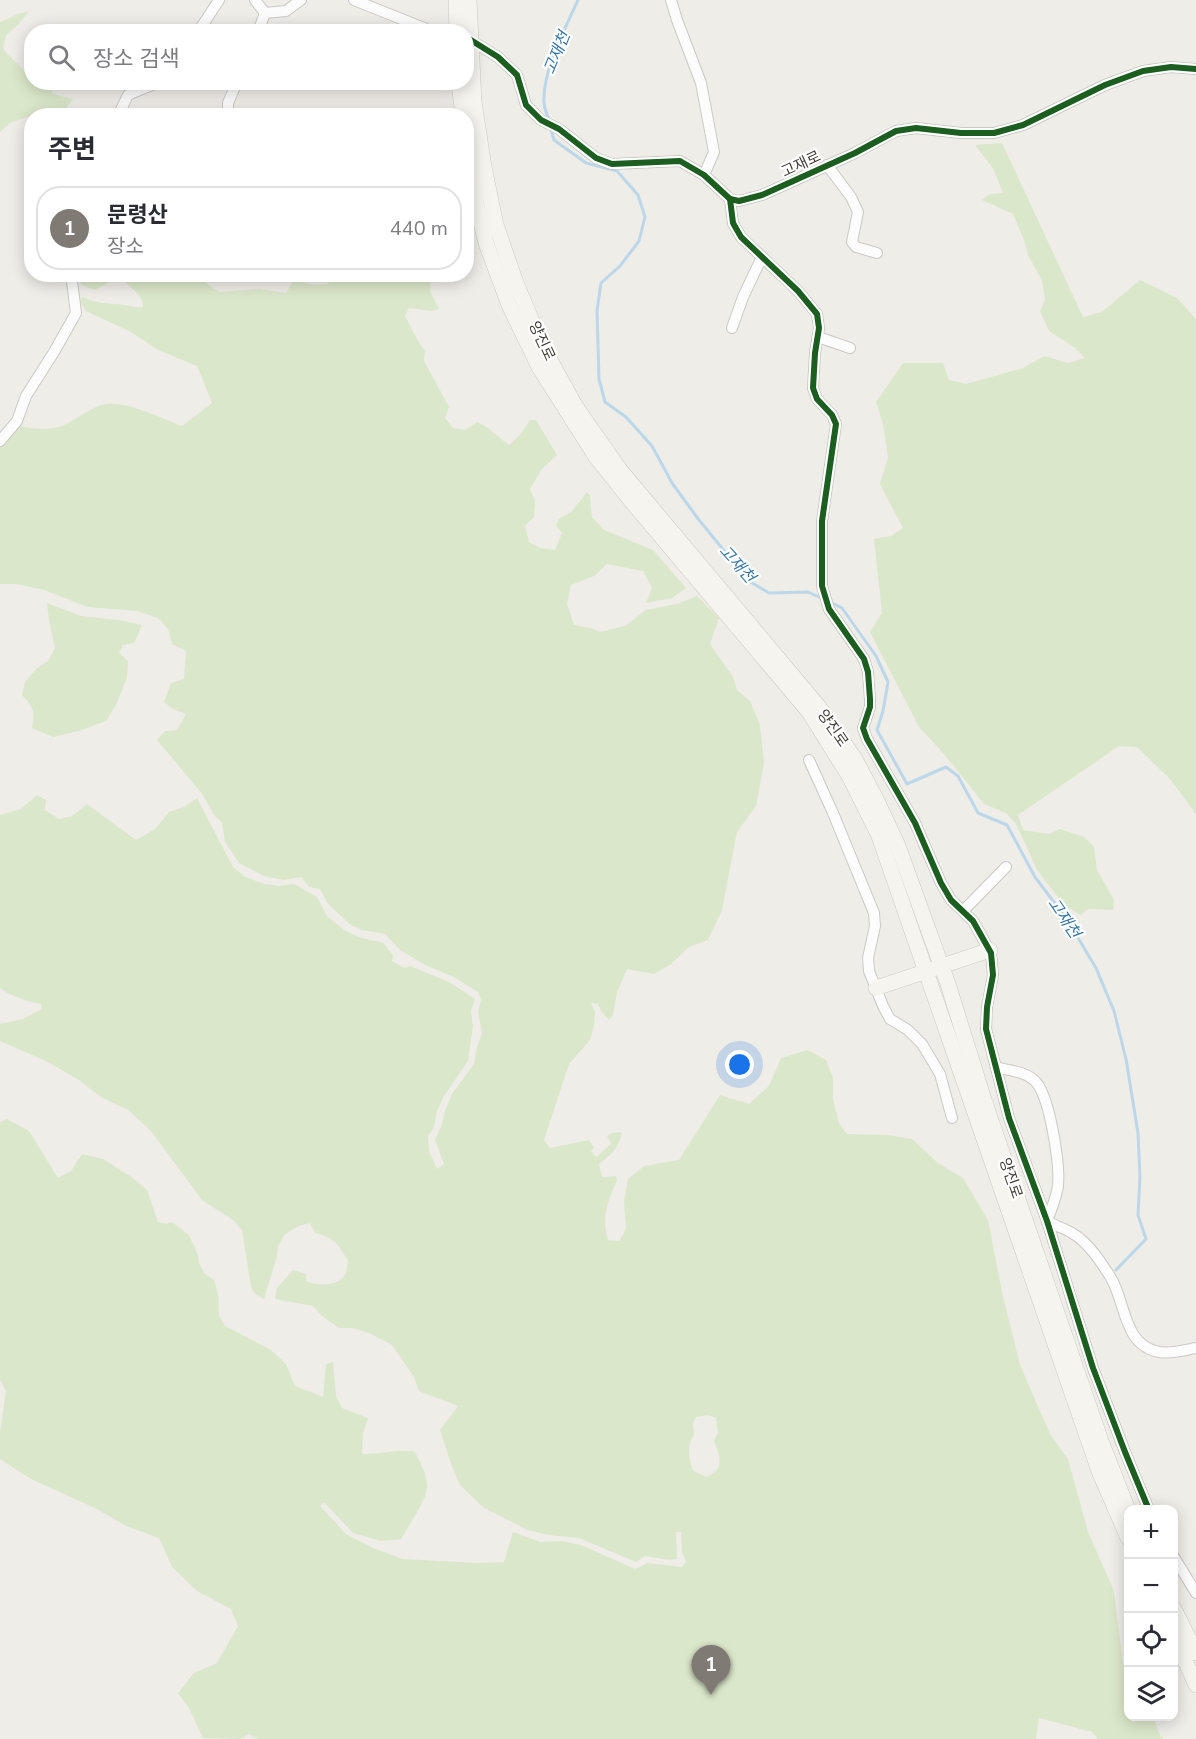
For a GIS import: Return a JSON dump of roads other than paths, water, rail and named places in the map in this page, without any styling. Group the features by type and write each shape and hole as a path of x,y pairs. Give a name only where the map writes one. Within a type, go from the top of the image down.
{"main road":[{"name":"양진로","path":"456,0 461,24"},
{"name":"양진로","path":"466,24 469,0"},
{"path":"460,90 462,108"},
{"name":"양진로","path":"472,90 484,167 496,225 516,283 543,347 576,407 620,470 812,699 855,759 898,846 941,966 988,1113 1101,1441 1126,1505"},
{"name":"양진로","path":"474,190 486,243 509,305 539,367 596,457 809,712 849,776 879,836 1099,1471 1124,1529"},
{"path":"876,988 990,950"},
{"path":"1175,1613 1196,1653"},
{"path":"1178,1647 1196,1685"}],"street":[{"path":"203,24 219,0"},
{"path":"255,0 265,13"},
{"path":"265,13 286,11 301,0"},
{"path":"354,0 414,24"},
{"path":"671,0 701,83 714,152 704,174"},
{"path":"261,24 265,13"},
{"path":"474,42 498,57 517,75 526,105 541,120 558,129 596,158 612,164 680,161 704,174 730,199 735,228 741,237 813,308 818,318 813,388 817,399 832,415 836,424 822,521 822,586 833,616 864,659 868,672 870,699 863,728 867,739 915,823 940,884 951,900 976,926 990,950 994,967 987,1007 986,1029 1009,1118 1047,1221 1093,1368 1147,1505"},
{"name":"고재로","path":"730,199 739,201 762,195 855,153 896,131 916,128 961,133 994,133 1023,125 1105,85 1143,71 1171,67 1196,69"},
{"path":"122,108 128,95 140,90"},
{"path":"228,108 234,90"},
{"path":"826,165 851,197 858,212 852,242 856,247 877,253"},
{"path":"732,328 743,297 762,257"},
{"path":"0,441 16,421 26,396 76,313 72,282"},
{"path":"818,337 850,348"},
{"path":"809,760 834,813 874,913 875,926 868,958 869,971 890,1019 908,1030 922,1044 940,1074 952,1118"},
{"path":"963,911 1006,867"},
{"path":"996,1066 1025,1074 1036,1082 1048,1110 1058,1167 1056,1198 1047,1221"},
{"path":"1047,1221 1077,1236 1099,1260 1113,1281 1132,1334 1140,1343 1159,1352 1196,1348"},
{"path":"1174,1559 1196,1593"}],"waterway":[{"name":"고재천","path":"549,120 544,102 547,77 578,0"},
{"name":"고재천","path":"551,129 554,140 586,163 617,171 638,195 645,217 639,241 620,266 601,283 597,311 599,379 605,402 626,417 652,446 672,483 749,581 769,593 808,592 821,598"},
{"name":"고재천","path":"830,602 842,608 876,656 888,682 877,730 907,784 946,767 958,776 978,813 1007,825 1035,877 1068,921 1096,968 1114,1011 1126,1059 1138,1133 1140,1177 1138,1215 1146,1239 1116,1270"}],"place":[{"name":"문령산","path":"711,1695"}]}
